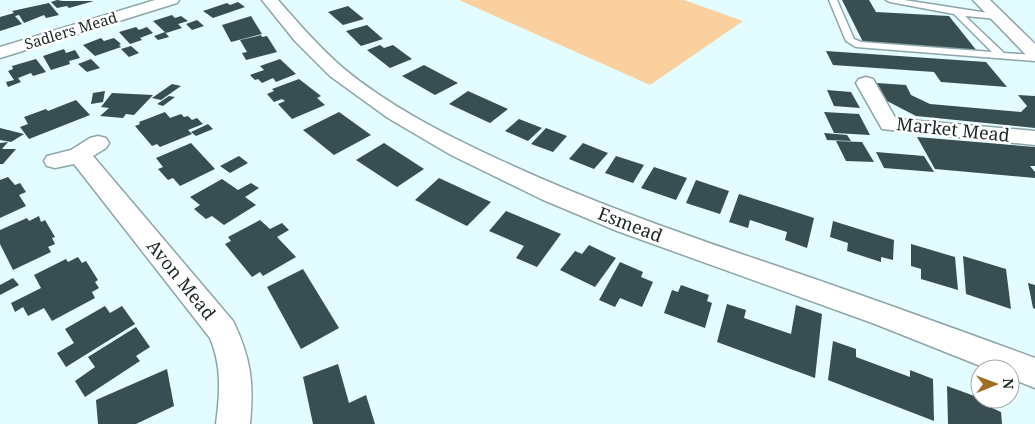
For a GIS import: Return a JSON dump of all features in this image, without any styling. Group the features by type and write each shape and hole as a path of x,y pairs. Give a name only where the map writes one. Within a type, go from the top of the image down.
{"street":[{"name":"Sadlers Mead","path":"0,52 171,0"},
{"name":"Esmead","path":"270,0 301,37 337,72 395,114 459,150 550,192 626,224 885,315 1035,372"},
{"path":"981,0 1035,54"},
{"name":"Market Mead","path":"866,83 889,125 1035,138"},
{"name":"Avon Mead","path":"77,153 222,330 230,346 235,363 237,399 233,424"}],"lane":[{"path":"833,0 844,32 850,41 859,45 1035,58"},
{"path":"890,0 938,7 956,13 998,17"},
{"path":"956,13 1001,55"}],"shaded area":[{"path":"459,0 684,0 743,21 650,85"}],"building":[{"path":"57,0 94,1 69,8 67,6 57,8 51,2"},
{"path":"842,0 869,0 876,12 949,16 977,51 863,42"},
{"path":"238,2 245,7 213,18 203,11 227,3 230,5"},
{"path":"49,3 59,15 46,18 44,15 24,23 19,15 15,16 22,24 0,31 0,17 14,13 12,11"},
{"path":"348,6 364,19 343,25 328,12"},
{"path":"172,15 175,18 181,16 188,21 178,24 182,28 166,33 153,21"},
{"path":"251,16 262,34 231,42 222,25"},
{"path":"197,20 204,26 192,30 186,24"},
{"path":"367,25 383,39 361,46 346,31"},
{"path":"136,27 139,30 147,27 153,33 140,38 142,40 130,44 119,32"},
{"path":"165,32 169,37 158,40 154,36"},
{"path":"261,35 262,37 267,36 277,52 246,60 242,53 247,52 240,40"},
{"path":"101,38 104,41 114,38 121,44 119,45 121,47 95,56 83,45"},
{"path":"380,45 384,48 393,45 412,59 390,68 367,50"},
{"path":"131,46 139,53 129,57 121,49"},
{"path":"64,49 66,53 75,50 80,58 69,61 70,64 51,70 43,56"},
{"path":"826,51 986,62 1007,87 941,82 934,72 833,65"},
{"path":"36,59 46,72 33,76 31,73 18,78 21,82 8,87 6,82 14,80 8,71 13,69 12,66"},
{"path":"91,59 100,68 87,72 78,64"},
{"path":"280,59 296,74 276,82 273,78 262,83 250,75 264,70 260,66"},
{"path":"424,65 458,83 435,95 402,76"},
{"path":"299,79 321,96 317,98 325,105 292,119 278,104 285,101 282,99 274,102 267,94 274,91 272,89"},
{"path":"877,83 906,85 911,95 930,104 1021,112 1027,106 1018,95 1035,96 1035,128 916,116 887,101"},
{"path":"172,84 181,86 161,100 152,98"},
{"path":"827,90 851,92 860,108 834,106"},
{"path":"105,91 103,102 91,104 93,93"},
{"path":"468,91 508,109 490,123 449,104"},
{"path":"112,93 153,95 134,115 126,114 123,118 100,116 109,108 101,107"},
{"path":"169,96 175,97 163,106 157,104"},
{"path":"76,100 90,115 29,139 20,127 28,124 24,117 46,109 48,111"},
{"path":"165,112 170,118 181,114 184,117 188,116 192,120 197,118 203,124 188,130 192,134 160,147 157,144 152,146 135,126 140,124 139,122"},
{"path":"339,112 371,135 334,155 303,130"},
{"path":"824,112 859,114 870,135 834,133"},
{"path":"519,119 542,128 528,141 505,131"},
{"path":"208,124 213,129 196,136 191,132"},
{"path":"0,128 24,134 11,142 0,140"},
{"path":"546,128 567,136 553,152 531,144"},
{"path":"824,133 847,135 851,141 827,140"},
{"path":"917,137 1035,147 1035,166 1030,166 1035,172 1035,178 935,169"},
{"path":"836,141 862,142 874,162 846,161"},
{"path":"8,142 2,149 16,149 3,164 0,164 0,143"},
{"path":"191,143 215,169 180,186 173,178 168,180 158,169 163,167 156,158"},
{"path":"384,143 424,169 397,187 356,160"},
{"path":"583,143 608,153 594,169 569,159"},
{"path":"876,152 924,156 934,172 884,168"},
{"path":"239,156 248,163 230,173 220,166"},
{"path":"616,156 644,165 633,183 605,173"},
{"path":"654,167 687,178 676,200 641,188"},
{"path":"8,177 15,185 20,183 26,192 19,195 26,206 0,218 0,180"},
{"path":"439,178 491,202 467,226 415,200"},
{"path":"222,179 238,190 251,183 259,188 245,197 256,205 224,225 212,216 206,219 194,209 200,205 190,197"},
{"path":"696,180 729,191 720,214 686,203"},
{"path":"739,194 814,218 807,248 785,240 787,232 750,220 748,228 729,222"},
{"path":"506,211 561,234 537,267 516,258 524,246 489,231"},
{"path":"39,216 41,222 45,220 55,237 52,238 55,244 48,247 51,252 13,270 0,244 0,230 27,218 29,221"},
{"path":"260,220 270,229 282,223 289,230 277,237 296,257 263,276 260,272 252,277 225,244 231,241 228,237"},
{"path":"833,221 894,240 893,260 881,257 881,262 847,251 848,243 830,237"},
{"path":"911,244 955,257 958,290 921,279 921,269 911,266"},
{"path":"589,245 616,258 595,287 560,270 575,251 582,254"},
{"path":"963,256 1006,269 1011,309 966,294"},
{"path":"78,257 82,263 86,261 98,280 95,282 99,288 92,292 95,298 52,321 44,308 28,316 23,307 15,312 11,303 41,288 34,275 66,259 68,262"},
{"path":"620,262 643,272 641,277 653,282 642,307 620,298 615,307 599,300"},
{"path":"303,269 339,328 301,349 267,287"},
{"path":"13,278 19,285 0,295 0,285"},
{"path":"1028,283 1035,285 1035,309 1033,308"},
{"path":"681,285 709,295 707,301 712,303 705,328 664,313 672,290 678,292"},
{"path":"727,304 746,310 744,318 791,334 796,305 822,314 815,378 717,342"},
{"path":"105,306 110,313 122,306 135,324 66,367 57,353 74,343 65,329"},
{"path":"136,327 150,347 136,356 140,361 85,397 75,381 95,367 88,357"},
{"path":"833,341 856,349 856,357 910,377 910,370 933,379 934,421 828,380"},
{"path":"338,364 349,403 366,395 375,424 313,424 303,377"},
{"path":"167,369 174,406 136,424 98,424 96,400"},
{"path":"947,386 970,394 970,409 994,409 1001,412 1002,424 948,424"}]}
